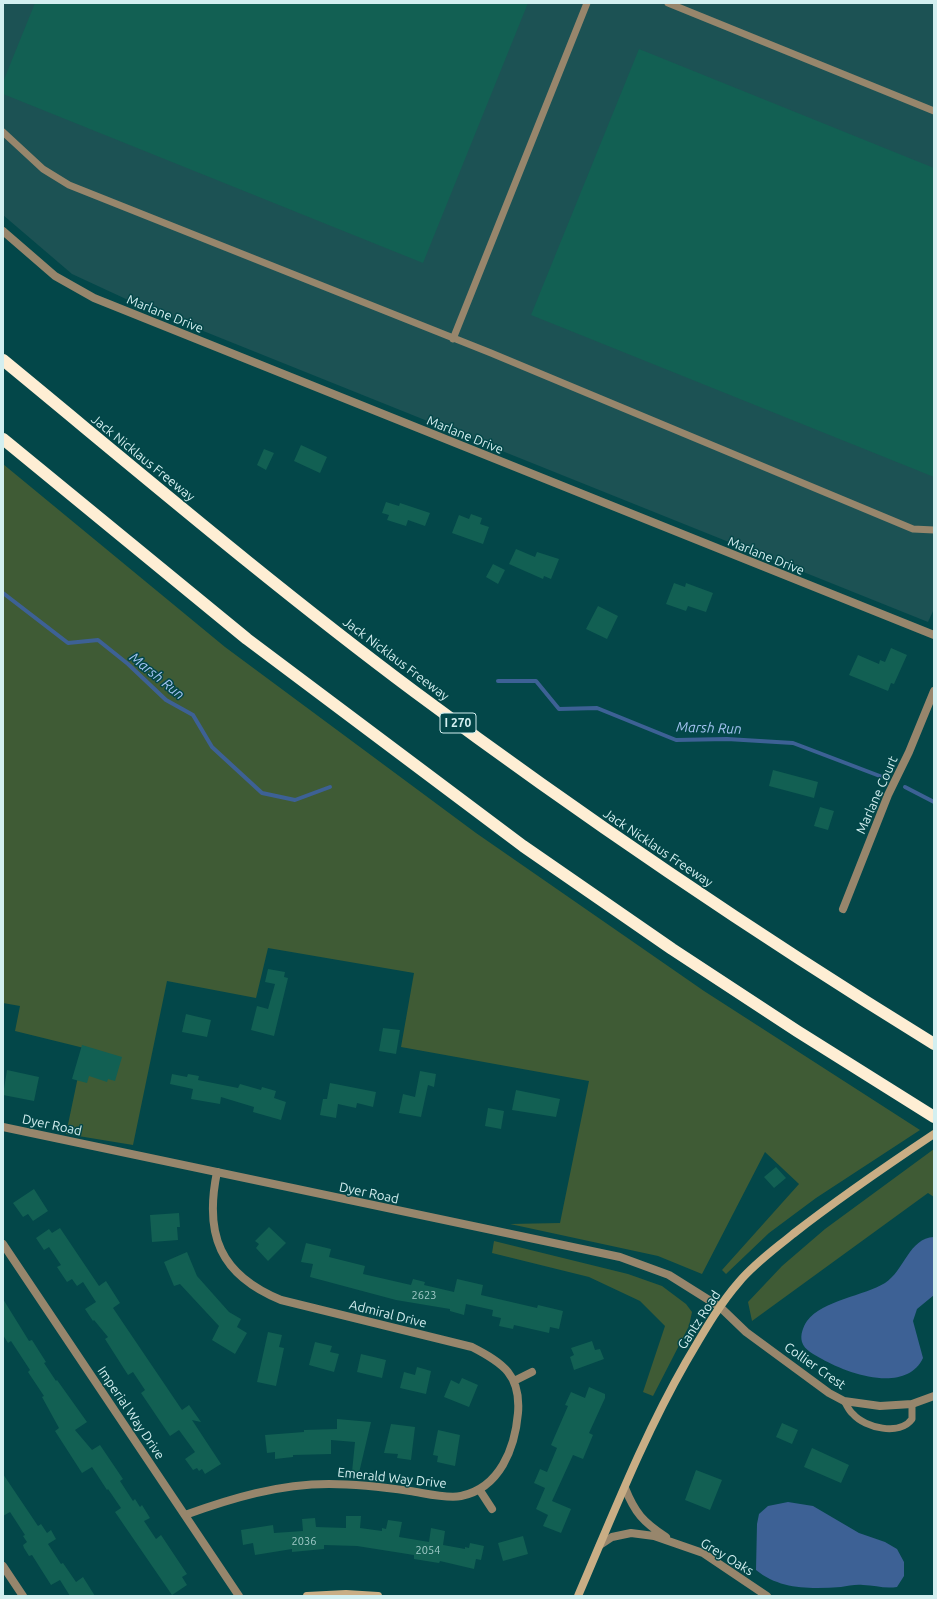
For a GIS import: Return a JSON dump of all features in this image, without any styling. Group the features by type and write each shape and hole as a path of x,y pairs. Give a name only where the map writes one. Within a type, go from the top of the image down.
{"highway":[{"name":"Jack Nicklaus Freeway","path":"3,360 157,489 413,691 560,797 703,896 836,984 934,1044"},
{"path":"3,439 247,639 523,846 672,949 797,1031 934,1117"}],"main road":[{"name":"Gantz Road","path":"578,1596 669,1391 702,1333 739,1282 755,1265 821,1212 934,1134"},
{"path":"307,1596 339,1594 378,1596"}],"street":[{"name":"Marlane Drive","path":"3,231 55,276 94,298 934,635"},
{"name":"Marlane Court","path":"843,909 888,795 909,752 934,691"},
{"name":"Dyer Road","path":"3,1127 620,1257 670,1275 720,1307"},
{"name":"Admiral Drive","path":"217,1172 212,1216 216,1238 226,1260 240,1277 260,1291 281,1300 472,1347 503,1365 514,1381 520,1397 516,1432 498,1474 485,1486 479,1489"},
{"name":"Imperial Way Drive","path":"3,1244 239,1596"},
{"name":"Collier Crest","path":"720,1307 746,1332 829,1393 844,1401 880,1406 912,1404 934,1396"},
{"path":"514,1381 532,1372"},
{"name":"Emerald Way Drive","path":"185,1515 226,1501 274,1488 328,1484 372,1486 434,1495 461,1496 479,1489"},
{"name":"Grey Oaks","path":"625,1488 632,1505 641,1519 673,1542"},
{"path":"479,1489 492,1509"},
{"name":"Grey Oaks","path":"600,1545 612,1537 631,1533 654,1536 703,1553 767,1596"},
{"path":"3,1566 23,1596"}],"lane":[{"path":"453,339 587,3"},
{"path":"668,3 934,111"},
{"path":"3,132 43,169 69,185 453,339 913,529 934,530"},
{"path":"844,1401 853,1415 866,1423 896,1428 906,1426 912,1419 912,1404"}],"shaded area":[{"path":"3,3 934,3 934,609 928,622 141,306 72,274 3,215"}],"green space":[{"path":"3,464 225,647 476,833 704,991 920,1130 816,1198 769,1233 726,1274 722,1270 799,1184 765,1152 702,1274 658,1256 510,1224 560,1223 589,1081 401,1047 414,973 268,948 256,998 167,981 133,1145 66,1134 84,1048 15,1031 20,1006 3,1003"},
{"path":"934,1149 934,1197 928,1193 752,1321 748,1302 782,1266 825,1229"},
{"path":"494,1241 628,1274 662,1286 686,1304 692,1312 689,1326 653,1396 643,1392 665,1326 640,1301 589,1277 492,1253"}],"water":[{"path":"934,1237 934,1295 917,1309 913,1321 923,1358 915,1369 904,1375 890,1378 876,1378 861,1375 833,1365 807,1350 801,1339 802,1331 807,1321 814,1314 833,1303 876,1288 885,1283 892,1278 918,1243 925,1239"},
{"path":"788,1502 813,1506 859,1533 885,1542 897,1549 904,1562 904,1576 897,1587 888,1588 858,1585 830,1588 797,1587 786,1585 765,1577 756,1570 757,1524 759,1514 768,1506"}],"building":[{"path":"35,3 528,3 423,263 3,94 3,82"},
{"path":"639,49 934,168 934,477 531,315"},
{"path":"301,445 327,457 320,473 294,461"},
{"path":"264,449 274,453 266,470 257,465"},
{"path":"386,502 399,506 400,503 430,513 425,526 408,520 406,526 387,520 389,515 382,513"},
{"path":"471,514 482,518 480,524 489,527 483,544 452,533 459,515 469,519"},
{"path":"516,549 535,557 537,552 559,559 551,579 544,576 543,579 509,564"},
{"path":"493,564 505,570 498,584 486,577"},
{"path":"674,583 685,587 686,583 713,593 706,612 688,606 686,611 666,604"},
{"path":"598,606 618,616 607,639 586,629"},
{"path":"891,648 907,655 894,684 891,683 888,691 849,675 858,655 879,664 880,660 885,662"},
{"path":"773,770 818,782 814,798 769,786"},
{"path":"820,807 834,811 828,830 814,826"},
{"path":"268,969 285,972 284,977 288,978 274,1036 251,1030 257,1006 268,1009 275,984 265,982"},
{"path":"186,1014 211,1020 207,1037 182,1032"},
{"path":"383,1028 400,1030 396,1054 379,1051"},
{"path":"82,1045 122,1057 115,1081 108,1079 107,1082 89,1076 87,1083 72,1079"},
{"path":"7,1070 39,1077 34,1101 3,1095"},
{"path":"420,1071 436,1074 434,1087 428,1085 421,1117 399,1113 403,1094 415,1097"},
{"path":"172,1074 187,1077 188,1074 199,1076 198,1080 238,1088 240,1084 261,1090 262,1087 276,1091 274,1098 286,1102 281,1120 253,1112 254,1107 221,1097 220,1104 191,1099 193,1089 170,1084"},
{"path":"330,1083 376,1092 373,1107 357,1103 356,1108 338,1104 336,1118 320,1115 323,1099 327,1099"},
{"path":"516,1090 560,1099 556,1117 512,1110"},
{"path":"488,1108 504,1111 501,1129 485,1126"},
{"path":"776,1167 786,1178 774,1188 764,1177"},
{"path":"34,1189 48,1211 33,1221 28,1214 23,1217 13,1203"},
{"path":"179,1213 180,1227 177,1227 178,1240 152,1242 150,1215"},
{"path":"269,1227 286,1243 268,1261 256,1248 259,1244 255,1241"},
{"path":"60,1228 99,1286 106,1281 120,1303 113,1308 182,1410 189,1405 201,1422 192,1420 221,1464 205,1474 202,1469 199,1471 197,1468 193,1470 185,1459 195,1452 179,1430 170,1436 141,1393 145,1390 133,1372 128,1375 105,1339 108,1337 94,1320 93,1321 85,1309 96,1302 83,1282 77,1286 72,1279 67,1282 57,1267 61,1265 49,1247 44,1250 36,1238 49,1229 52,1233"},
{"path":"306,1243 331,1249 329,1257 365,1266 363,1274 411,1285 413,1279 425,1282 424,1285 454,1292 457,1279 483,1285 481,1295 537,1308 538,1305 563,1311 559,1329 550,1327 549,1333 514,1325 513,1329 499,1326 501,1318 492,1316 493,1310 466,1304 464,1315 450,1311 450,1309 396,1300 310,1277 313,1264 301,1262"},
{"path":"187,1252 197,1276 229,1312 241,1319 237,1327 247,1333 235,1354 212,1340 219,1326 180,1284 174,1286 164,1262"},
{"path":"3,1299 29,1341 32,1340 46,1362 44,1363 56,1381 57,1380 87,1422 75,1430 92,1450 100,1445 123,1479 120,1481 133,1501 135,1499 140,1507 142,1505 150,1518 144,1521 156,1539 161,1535 187,1574 182,1577 187,1585 172,1595 115,1512 121,1508 108,1489 107,1490 92,1467 82,1473 55,1431 59,1428 42,1397 44,1396 28,1372 30,1370 11,1341 8,1343 3,1335"},
{"path":"268,1332 282,1335 279,1347 284,1348 276,1386 257,1382"},
{"path":"592,1341 595,1350 600,1349 604,1359 574,1370 570,1357 574,1355 571,1348"},
{"path":"315,1342 332,1346 330,1352 339,1354 334,1372 309,1365"},
{"path":"361,1354 386,1360 382,1378 357,1372"},
{"path":"417,1367 431,1371 426,1394 400,1388 404,1372 415,1375"},
{"path":"462,1378 478,1385 469,1407 444,1397 451,1380 459,1384"},
{"path":"589,1387 605,1394 605,1398 589,1433 593,1435 583,1459 573,1455 552,1501 571,1509 561,1533 543,1526 548,1515 536,1509 545,1488 534,1483 540,1469 547,1472 557,1448 551,1445 568,1406 565,1405 571,1392 585,1398"},
{"path":"337,1419 371,1422 359,1473 352,1472 355,1442 331,1440 331,1454 293,1455 293,1457 275,1459 275,1452 267,1453 265,1435 304,1432 304,1430 337,1429"},
{"path":"782,1423 798,1430 792,1444 776,1437"},
{"path":"391,1424 415,1427 411,1460 397,1458 398,1454 384,1453"},
{"path":"438,1430 460,1435 455,1466 437,1462 438,1456 433,1455"},
{"path":"812,1448 849,1465 841,1483 804,1467"},
{"path":"696,1470 722,1480 710,1510 685,1500"},
{"path":"3,1474 38,1526 41,1524 47,1533 51,1530 56,1539 48,1544 61,1564 63,1563 76,1582 83,1577 95,1596 70,1596 60,1580 51,1585 32,1555 29,1556 23,1545 27,1542 23,1536 25,1535 10,1512 3,1516"},
{"path":"346,1516 361,1516 360,1528 382,1531 382,1528 386,1529 388,1520 402,1522 399,1537 429,1542 431,1528 445,1531 443,1545 465,1549 465,1547 469,1548 470,1543 484,1546 481,1560 476,1559 474,1569 440,1561 439,1563 414,1559 414,1555 357,1546 324,1545 324,1549 292,1552 292,1549 255,1555 253,1543 243,1545 241,1530 273,1525 274,1533 303,1531 302,1519 315,1518 316,1527 346,1528"},
{"path":"523,1536 528,1554 503,1561 498,1543"}],"waterway":[{"name":"Marsh Run","path":"3,593 68,643 98,640 128,664 166,700 193,715 212,747 262,793 295,800 330,787"},
{"name":"Marsh Run","path":"498,681 536,681 559,709 597,708 676,740 727,739 793,743 885,778"},
{"name":"Marsh Run","path":"905,787 934,802"}]}
